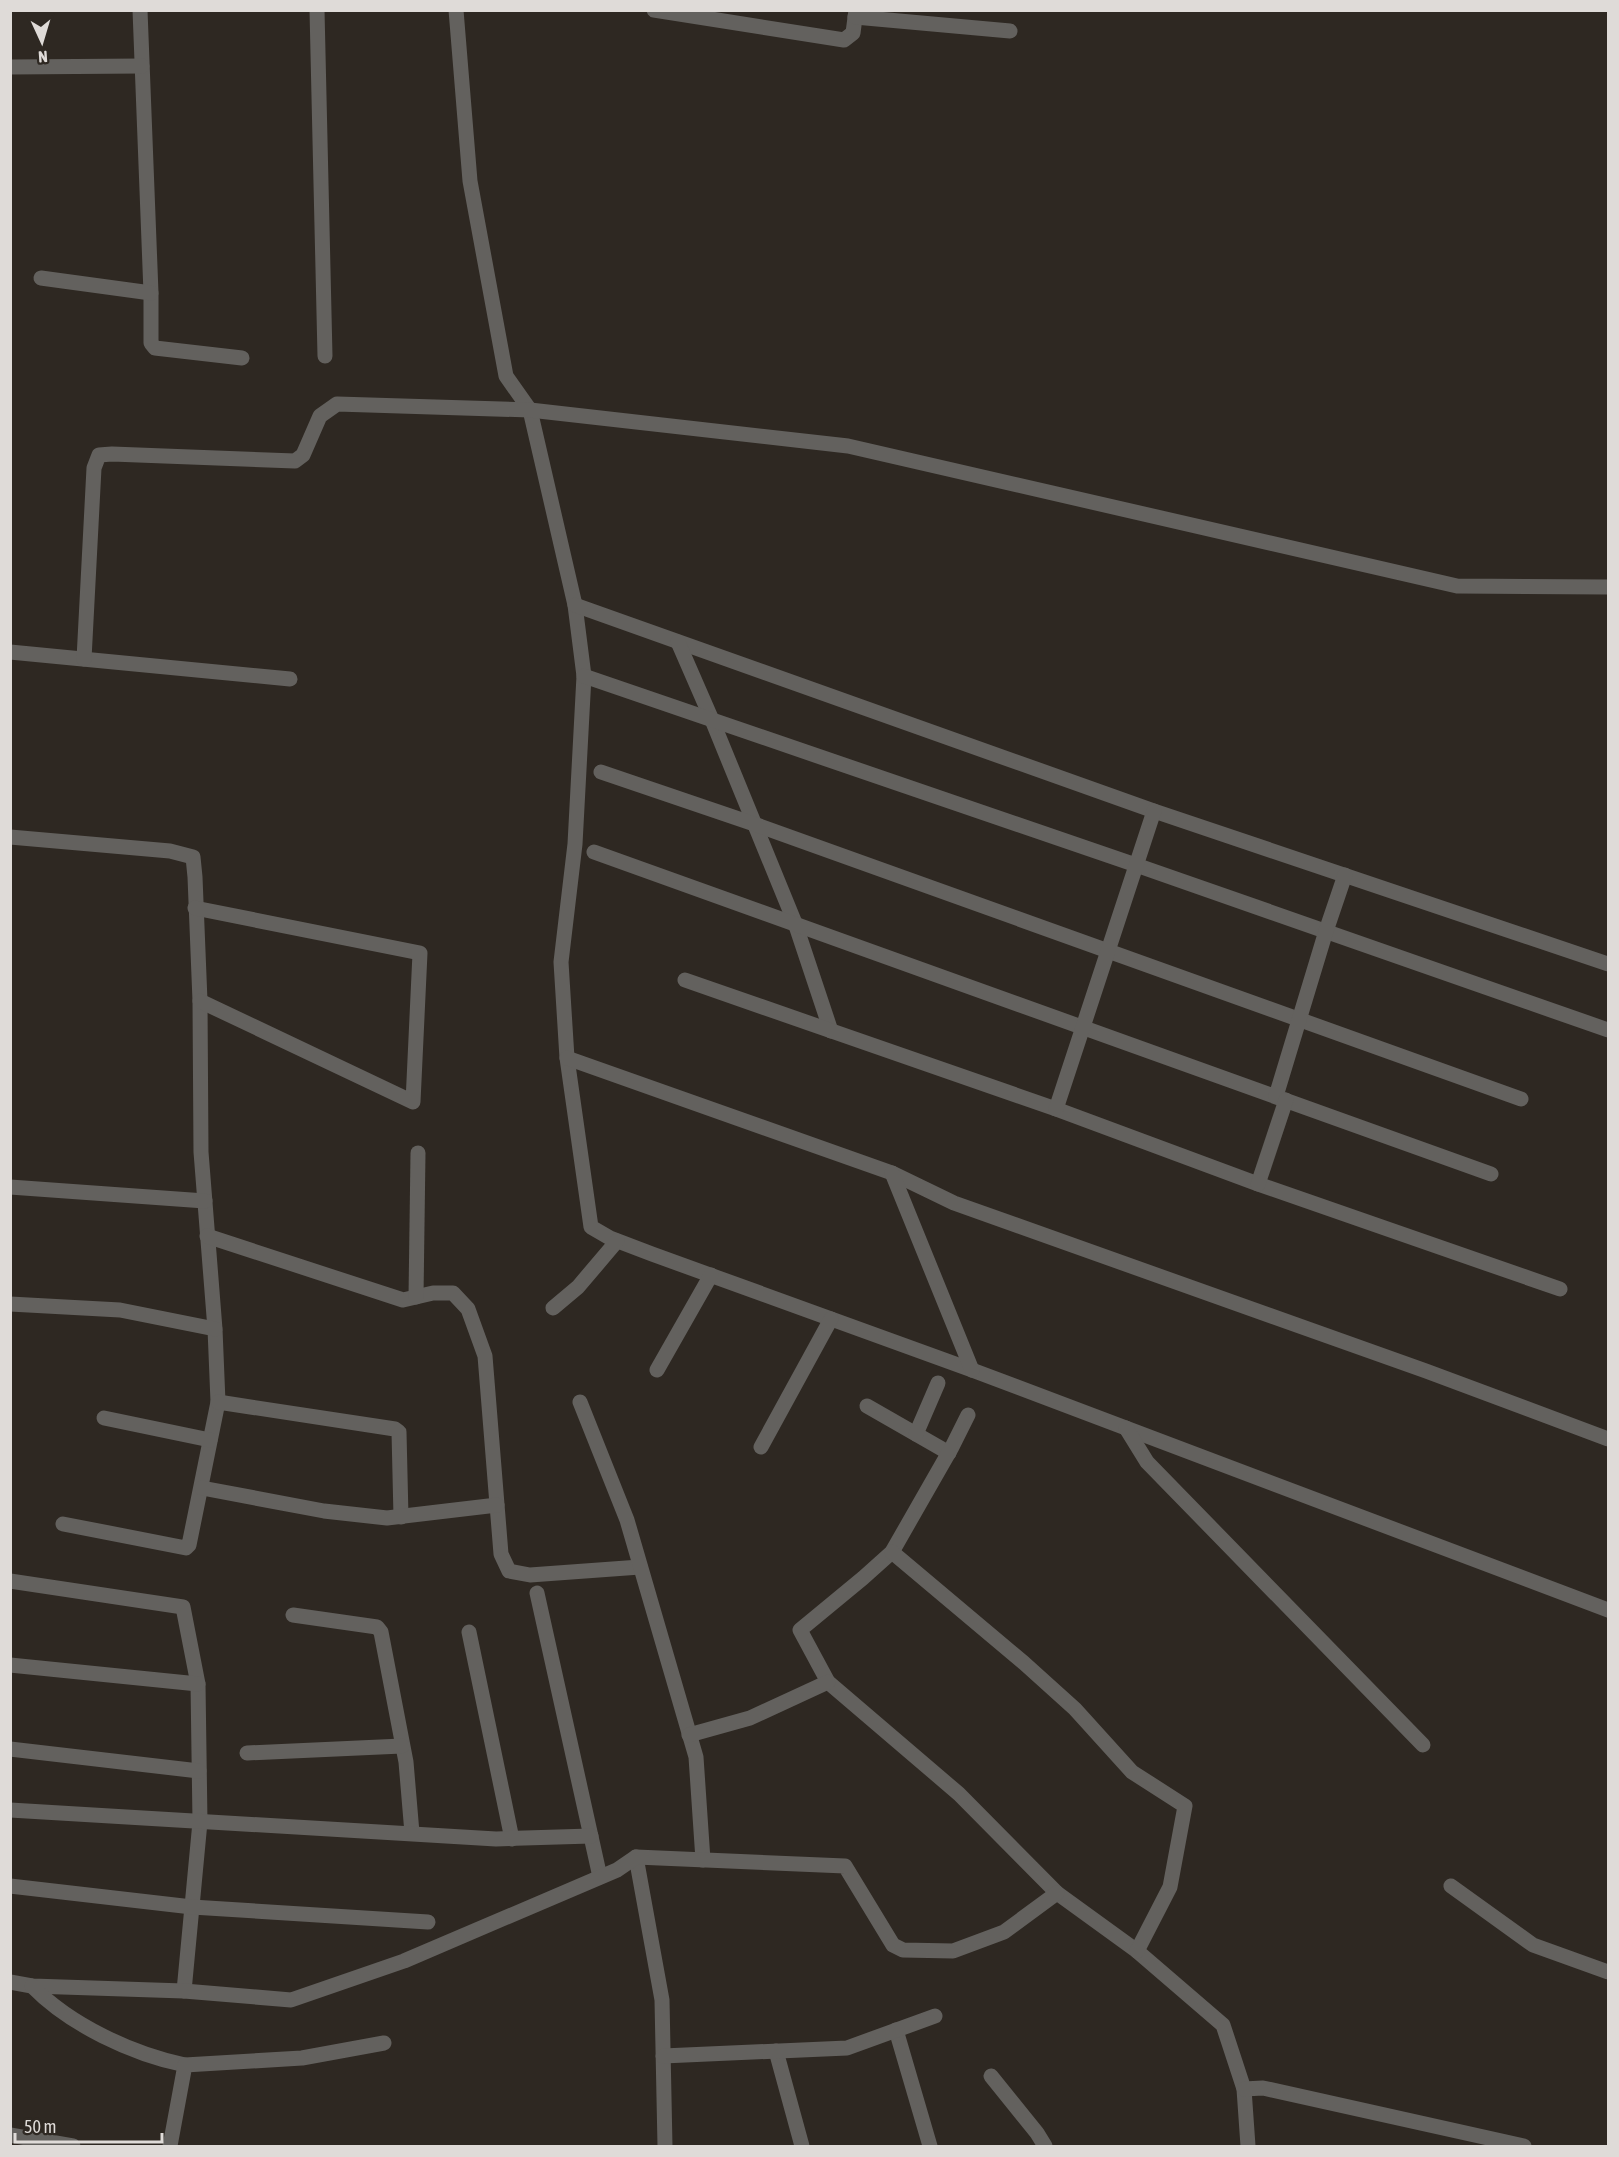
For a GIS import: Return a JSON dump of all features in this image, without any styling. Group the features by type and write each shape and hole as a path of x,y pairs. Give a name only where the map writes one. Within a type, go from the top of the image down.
{"street":[{"path":"140,10 151,343 155,348 242,358"},
{"path":"317,10 325,356"},
{"path":"456,10 470,181 506,376 530,410 575,605 584,676 575,844 561,962 567,1058 591,1227 617,1241 972,1370 1608,1610"},
{"path":"654,10 844,40 853,33 856,14 1010,31"},
{"path":"10,67 142,66"},
{"path":"42,278 151,293"},
{"path":"84,659 94,468 99,455 112,453 295,461 303,454 320,416 337,405 530,410 848,446 1457,586 1608,587"},
{"path":"575,605 1154,811 1608,964"},
{"path":"678,642 795,923 831,1031"},
{"path":"10,652 290,679"},
{"path":"584,676 1608,1030"},
{"path":"601,772 754,824 1521,1099"},
{"path":"1056,1109 1154,811"},
{"path":"10,837 170,851 193,857 200,1001 201,1152 215,1329 218,1402 202,1488 189,1545 186,1548 63,1524"},
{"path":"594,852 1491,1174"},
{"path":"1258,1184 1299,1019 1345,875"},
{"path":"195,908 420,953 413,1102 200,1001"},
{"path":"685,980 1056,1109 1258,1184 1560,1288"},
{"path":"567,1058 892,1173 954,1203 1414,1367 1608,1439"},
{"path":"416,1297 418,1153"},
{"path":"892,1173 972,1370"},
{"path":"10,1187 205,1201"},
{"path":"207,1236 403,1300 433,1293 453,1293 468,1309 485,1356 501,1554 509,1571 530,1575 640,1567"},
{"path":"553,1308 578,1287 617,1241"},
{"path":"657,1370 711,1275"},
{"path":"10,1304 120,1310 215,1329"},
{"path":"761,1447 831,1319"},
{"path":"916,1434 938,1383"},
{"path":"218,1402 395,1429 399,1432 401,1517"},
{"path":"580,1402 627,1520 696,1757 703,1860"},
{"path":"867,1406 949,1453"},
{"path":"968,1414 949,1453 892,1552 800,1630 828,1682 959,1794 1057,1893 1137,1951 1223,2025 1244,2089 1248,2146"},
{"path":"104,1418 210,1440"},
{"path":"1126,1428 1147,1461 1423,1745"},
{"path":"202,1488 324,1511 387,1518 497,1505"},
{"path":"892,1552 1075,1709 1132,1772 1185,1806 1170,1887 1137,1951"},
{"path":"10,1581 183,1607 198,1684 200,1822 184,1991"},
{"path":"537,1593 600,1878"},
{"path":"293,1615 377,1627 381,1632 406,1762 412,1833"},
{"path":"469,1632 512,1839"},
{"path":"10,1665 198,1684"},
{"path":"689,1735 750,1718 828,1682"},
{"path":"247,1753 402,1746"},
{"path":"10,1749 199,1771"},
{"path":"10,1810 512,1839 591,1836"},
{"path":"10,1982 32,1986 184,1991 291,2000 404,1961 600,1878 636,1857 845,1866 893,1945 903,1950 953,1951 1004,1932 1057,1893"},
{"path":"636,1857 662,2000 665,2146"},
{"path":"10,1886 192,1907 428,1922"},
{"path":"1451,1886 1533,1945 1608,1972"},
{"path":"32,1986 43,1998 72,2020 158,2059 185,2065 302,2058 384,2043"},
{"path":"663,2056 847,2048 935,2016"},
{"path":"896,2030 930,2146"},
{"path":"776,2051 802,2146"},
{"path":"170,2146 185,2065"},
{"path":"991,2076 1046,2146"},
{"path":"1244,2089 1263,2088 1524,2146"},
{"path":"10,2135 73,2146"}]}
